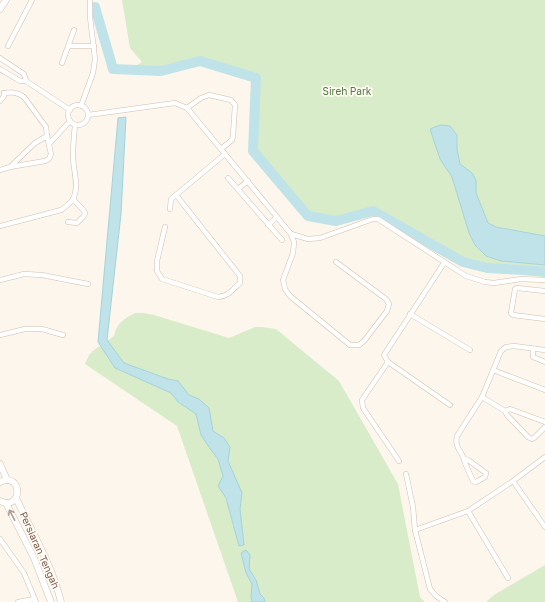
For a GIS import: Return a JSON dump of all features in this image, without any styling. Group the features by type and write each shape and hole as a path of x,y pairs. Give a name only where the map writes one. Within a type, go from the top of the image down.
{"street":[{"path":"0,9 6,0"},
{"path":"8,46 32,0"},
{"path":"81,106 93,73 95,59 90,17 90,0"},
{"path":"62,63 74,30"},
{"path":"69,46 94,46"},
{"path":"0,58 24,74 26,81"},
{"path":"0,69 20,81 26,81 70,110"},
{"path":"0,101 4,96 2,92 16,92 24,96 46,127 51,154 46,160 0,170"},
{"path":"170,209 171,199 223,152 232,140 233,136 235,106 231,100 209,95 201,98 187,108"},
{"path":"88,115 175,103 187,108 291,234 294,242 293,253 283,280 285,289 290,296 350,345 359,345 387,311 389,304 386,299 336,262"},
{"path":"75,106 81,106 86,110 88,115 86,121 75,125 70,121 68,115 70,110 75,106"},
{"path":"49,144 70,121"},
{"path":"0,226 60,210 74,199 76,189 73,157 75,125"},
{"path":"10,167 35,143 47,136"},
{"path":"228,178 282,240"},
{"path":"238,189 248,181"},
{"path":"164,227 157,261 157,271 162,278 218,297 228,295 240,282 240,276 176,195"},
{"path":"68,222 76,223 84,216 85,213 74,199"},
{"path":"268,225 277,217"},
{"path":"291,234 308,239 320,238 373,219 378,219 466,276 485,282 494,283 521,279 542,280 538,290"},
{"path":"444,262 384,355 388,362 450,405"},
{"path":"0,280 24,274 42,275 88,284"},
{"path":"545,291 516,288 511,313 513,315 545,319"},
{"path":"410,314 470,350"},
{"path":"0,335 26,329 42,329 63,335"},
{"path":"465,459 486,473 486,477 475,482 456,442 457,436 482,397 501,351 506,347 514,346 545,350"},
{"path":"533,348 533,357 545,362"},
{"path":"388,362 362,400 363,408 399,461"},
{"path":"493,370 545,390"},
{"path":"482,397 505,410 507,415 528,437 532,439 545,427"},
{"path":"505,410 510,408 545,422"},
{"path":"415,530 468,511 545,457"},
{"name":"Persiaran Tengah","path":"0,464 7,480 13,482 17,486 18,492 16,498 12,502 3,502"},
{"path":"406,474 413,508 415,530 430,589 436,596 445,602"},
{"path":"0,482 7,480"},
{"path":"514,480 545,527"},
{"name":"Persiaran Tengah","path":"16,498 54,579 61,602"},
{"name":"Persiaran Tengah","path":"3,502 25,539 51,602"},
{"path":"468,511 508,578"},
{"path":"0,539 24,573 35,600 18,602"},
{"path":"0,549 6,548"}],"green space":[{"name":"Sireh Park","path":"122,0 545,0 545,236 496,227 488,223 476,193 476,180 472,173 460,164 456,135 440,125 430,129 440,159 452,177 469,233 486,256 501,261 545,265 545,272 487,268 463,262 373,211 336,221 308,216 253,151 256,78 200,61 161,71 129,70 142,62 130,48"},
{"path":"135,313 154,315 229,338 255,327 276,329 339,381 398,484 420,597 425,602 238,602 177,426 85,364 89,355 94,350 114,336 120,323"},
{"path":"545,565 545,602 486,602 494,595"}],"water":[{"path":"126,117 121,214 107,340 124,363 168,379 178,381 189,395 199,399 209,408 213,431 224,438 230,447 228,461 242,493 240,509 244,545 239,546 226,498 218,486 223,476 218,459 201,435 196,414 178,402 171,393 115,368 98,342 118,118"},
{"path":"440,125 450,126 457,135 457,149 460,164 472,173 476,180 476,193 488,223 496,227 545,236 545,265 501,261 486,256 475,245 469,233 452,177 440,159 430,129"},
{"path":"246,550 250,555 249,569 256,580 260,594 264,598 265,602 252,602 252,584 246,573 241,553"}],"waterway":[{"path":"95,7 113,69 161,71 200,61 256,78 253,151 308,216 336,221 373,211 463,262 487,268 545,272"}]}
